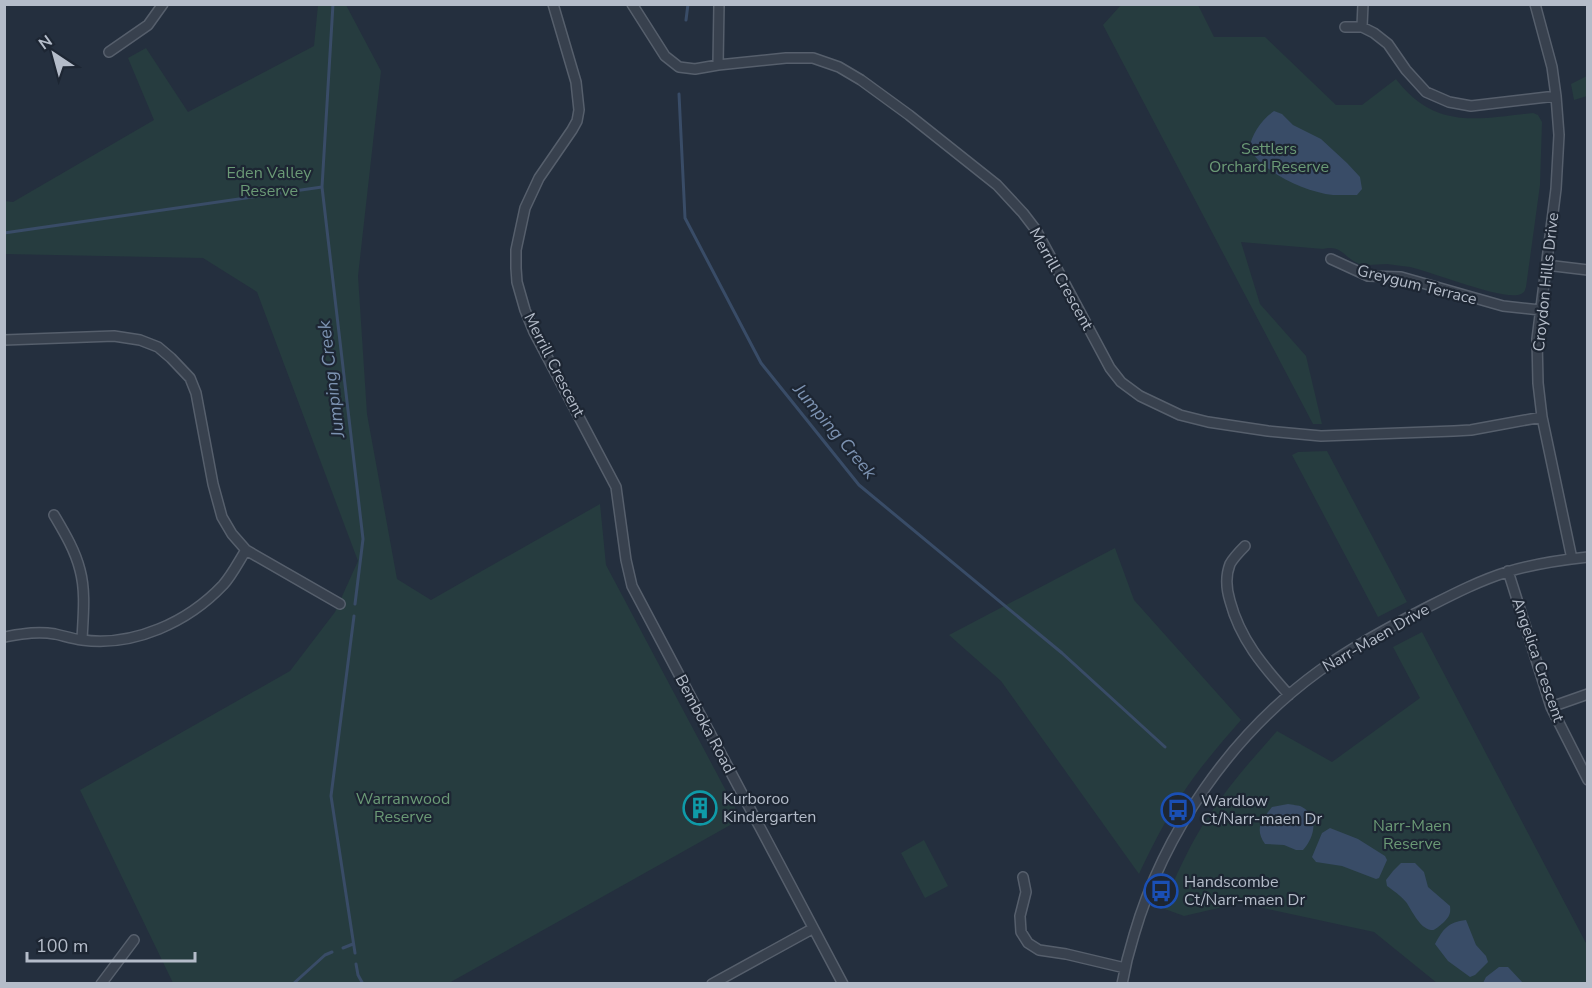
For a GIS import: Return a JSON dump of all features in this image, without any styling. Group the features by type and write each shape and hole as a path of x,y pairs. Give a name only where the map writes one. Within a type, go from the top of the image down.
{"street":[{"path":"109,52 148,25 163,4"},
{"name":"Merrill Crescent","path":"553,4 576,82 579,110 577,122 539,178 525,208 516,250 517,282 534,332 616,487"},
{"name":"Merrill Crescent","path":"632,4 665,56 679,67 695,69 803,57 824,61 861,80 909,116 997,186 1023,213 1036,230 1110,368 1132,391 1165,409 1208,422 1321,436 1471,430 1542,417"},
{"path":"718,65 719,4"},
{"path":"1362,27 1363,4"},
{"name":"Croydon Hills Drive","path":"1535,4 1552,67 1559,135 1558,172 1540,309 1537,364 1542,417 1572,559"},
{"path":"1345,27 1362,27 1374,33 1388,44 1406,70 1426,92 1440,99 1471,106 1556,96"},
{"name":"Greygum Terrace","path":"1331,259 1368,276 1401,277 1503,306 1540,309"},
{"path":"1546,265 1587,270"},
{"path":"4,340 114,336 140,340 158,347 171,357 190,378 196,393 213,484 222,517 232,534 246,550 340,604"},
{"name":"Bemboka Road","path":"616,487 632,586 843,984"},
{"path":"54,514 73,548 80,570 84,592 82,640"},
{"path":"1245,546 1233,559 1227,572 1227,588 1232,610 1251,650 1289,695"},
{"path":"4,637 30,632 103,641 129,639 158,629 183,617 224,584 246,550"},
{"name":"Narr-Maen Drive","path":"1122,984 1142,909 1163,858 1182,823 1224,763 1258,724 1289,695 1317,672 1369,639 1469,586 1508,572 1540,564 1587,557"},
{"name":"Angelica Crescent","path":"1508,572 1551,707 1587,780"},
{"path":"1551,707 1587,694"},
{"path":"1023,877 1026,892 1020,916 1021,932 1028,943 1039,950 1125,968"},
{"path":"712,984 812,929"},
{"path":"101,984 134,940"}],"green space":[{"name":"Warranwood Reserve","path":"318,5 346,5 381,71 358,276 367,414 397,579 431,600 600,504 606,565 741,819 449,983 173,983 80,790 290,671 335,612 358,561 257,292 203,258 5,254 4,201 13,202 154,120 128,58 146,48 188,112 314,46"},
{"name":"Settlers Orchard Reserve","path":"1121,5 1198,5 1214,37 1265,37 1336,105 1362,105 1396,79 1426,107 1442,114 1475,118 1533,113 1538,115 1542,122 1540,185 1524,292 1513,295 1500,294 1410,267 1359,264 1335,248 1241,242 1260,304 1306,356 1322,424 1313,424 1103,25"},
{"path":"1587,76 1587,96 1574,100 1571,84"},
{"path":"1327,451 1407,602 1378,617 1292,455 1298,452"},
{"path":"1115,548 1134,600 1241,720 1183,793 1159,833 1139,874 1001,681 949,635"},
{"name":"Narr-Maen Reserve","path":"1422,632 1587,945 1587,983 1437,983 1374,932 1240,903 1184,916 1162,908 1203,825 1234,782 1277,731 1332,762 1420,698 1393,647"},
{"path":"924,840 948,886 925,898 901,853"}],"water":[{"path":"1274,111 1282,114 1293,125 1321,139 1347,163 1360,177 1362,189 1357,195 1333,195 1310,190 1286,180 1256,158 1249,149 1252,138 1261,123"},
{"path":"1297,805 1308,811 1313,822 1310,840 1303,850 1284,845 1265,844 1260,833 1262,820 1272,807"},
{"path":"1330,828 1358,839 1385,856 1387,860 1379,878 1376,879 1342,866 1316,862 1312,857 1322,833"},
{"path":"1401,863 1415,863 1424,872 1428,887 1450,906 1448,917 1434,930 1423,926 1406,902 1387,886 1386,880"},
{"path":"1466,920 1476,945 1486,956 1488,962 1470,977 1448,961 1435,944 1447,927 1455,922"},
{"path":"1499,967 1508,967 1523,983 1483,983 1486,977"}],"waterway":[{"name":"Jumping Creek","path":"333,4 322,187 363,539 355,604"},
{"name":"Jumping Creek","path":"686,20 688,4"},
{"name":"Jumping Creek","path":"679,94 685,218 761,363 859,485 1062,653 1165,747"},
{"name":"Jumping Creek","path":"4,233 322,187"},
{"name":"Jumping Creek","path":"354,616 331,796 355,953"},
{"path":"343,948 353,944"},
{"path":"293,984 325,955 332,952"},
{"name":"Jumping Creek","path":"356,964 363,984"}],"place":[{"name":"Kurboroo Kindergarten","path":"700,808"},
{"name":"Wardlow Ct/Narr-maen Dr","path":"1178,810"},
{"name":"Handscombe Ct/Narr-maen Dr","path":"1161,891"}],"park label":[{"name":"Eden Valley Reserve","path":"269,182"}]}
